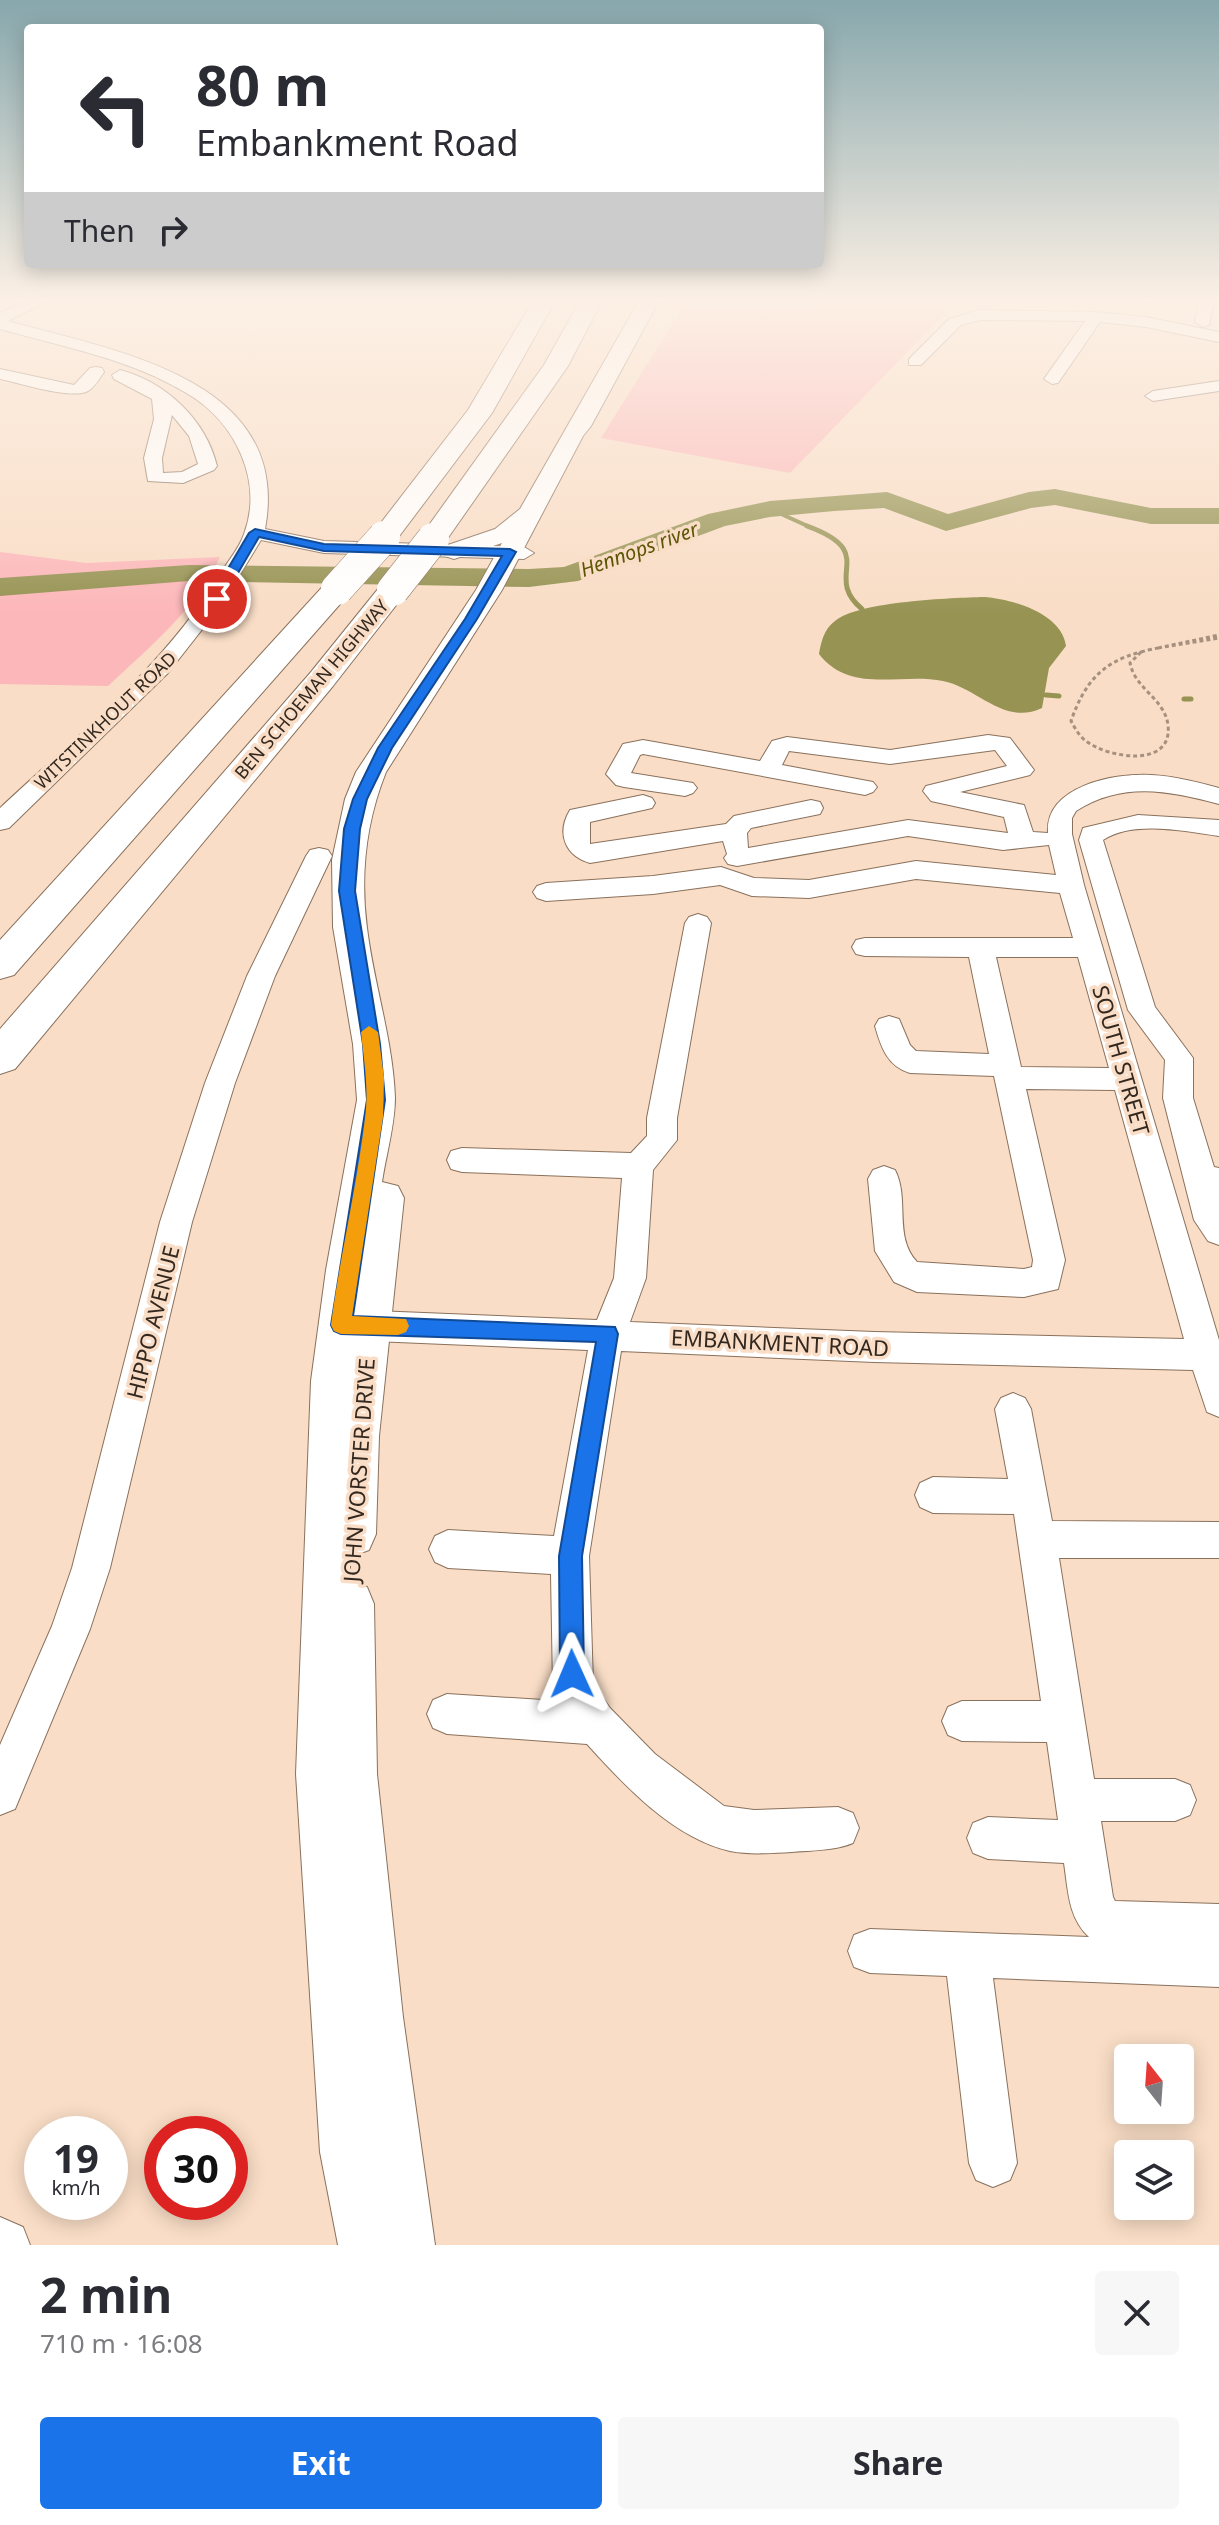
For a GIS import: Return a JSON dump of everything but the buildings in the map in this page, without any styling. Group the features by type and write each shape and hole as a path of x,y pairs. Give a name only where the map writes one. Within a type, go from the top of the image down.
{"highway":[{"path":"0,965 384,537 484,404"},
{"name":"BEN SCHOEMAN HIGHWAY","path":"0,1058 322,679 393,590 444,545 532,404"}],"main road":[{"path":"507,569 555,493 580,426 592,404"},
{"path":"507,569 530,513 573,433 580,426"},
{"path":"444,545 508,532 530,513"},
{"name":"JOHN VORSTER DRIVE","path":"370,2245 351,2152 322,1774 329,1439 355,1325 392,1131 384,1043 360,926 356,890 361,829 368,800 386,761 507,569"},
{"name":"JOHN VORSTER DRIVE","path":"355,1325 356,1436 350,1582 351,1774 374,2017 403,2245"}],"street":[{"path":"211,404 234,423 247,443 255,465 259,497 255,533 324,547 444,545 507,569"},
{"name":"WITSTINKHOUT ROAD","path":"0,822 181,646 226,583 255,533"},
{"path":"767,770 780,746 787,744 890,757 988,742 1002,743 1022,770 935,791 940,796 1011,809 1018,815 1022,839"},
{"path":"685,788 624,780 618,774 631,749 643,747 865,787"},
{"name":"SOUTH STREET","path":"1219,796 1152,780 1121,783 1070,803 1060,816 1071,885 1212,1355 1219,1401"},
{"path":"643,803 579,816 577,847 590,855 734,831 743,822 811,808"},
{"path":"1219,828 1181,822 1107,826 1092,834 1091,840 1142,1010 1179,1058 1178,1098 1210,1179 1210,1220 1219,1232"},
{"path":"546,892 653,885 721,876 908,828 1003,842 1063,839"},
{"path":"734,831 738,870 752,887 809,889 916,870 1071,885"},
{"name":"HIPPO AVENUE","path":"0,1794 70,1629 91,1568 176,1222 220,1083 261,976 319,856"},
{"path":"698,923 662,1118 662,1140 638,1166 630,1278 608,1334 570,1556 573,1687 576,1697 646,1774 705,1822 728,1830 838,1828"},
{"path":"884,1179 892,1255 905,1274 917,1278 1024,1283 1046,1279 1049,1260 980,946"},
{"path":"865,947 1090,948"},
{"path":"889,1026 901,1058 910,1062 1127,1079"},
{"path":"462,1160 638,1166"},
{"name":"EMBANKMENT ROAD","path":"355,1325 874,1347 1212,1355"},
{"path":"1013,1409 1037,1539 1092,1906 1102,1920 1111,1923 1217,1944"},
{"path":"933,1495 1029,1497"},
{"path":"1037,1539 1219,1540"},
{"path":"448,1549 570,1556"},
{"path":"447,1714 599,1724"},
{"path":"962,1721 1065,1722"},
{"path":"1077,1800 1175,1800"},
{"path":"988,1838 1081,1842"},
{"path":"870,1951 967,1955 1217,1944"},
{"path":"967,1955 993,2163"},
{"path":"0,2242 5,2245"}],"path":[{"path":"1138,654 1130,663 1131,673 1168,715 1168,738 1161,750 1150,754 1123,755 1086,741 1071,721 1093,676 1106,665 1138,654 1219,636"}],"shaded area":[{"path":"622,404 857,404 790,473 601,438"},
{"path":"0,552 87,563 220,557 184,611 108,686 0,684"},
{"path":"984,597 1034,610 1056,625 1063,635 1066,646 1049,668 1042,708 1028,712 1003,709 943,681 861,678 832,667 819,654 828,628 847,614 906,602"}],"waterway":[{"name":"Hennops river","path":"0,587 189,573 529,578 568,575 718,520 770,509 834,503 887,500 946,523 1029,500 1055,497 1151,516 1219,516"},
{"path":"770,509 812,528"},
{"path":"807,526 829,536 841,546 846,555 847,585 851,597 862,609"},
{"path":"1046,695 1059,696"},
{"path":"1184,699 1191,699"}],"slow traffic":[{"path":"369,1032 376,1100 373,1134 347,1270 341,1325 398,1326"}],"route":[{"path":"217,599 255,533 324,547 510,552 471,619 371,772 352,829 347,891 350,927 371,1044 376,1100 373,1134 347,1270 341,1325 608,1334 594,1401 570,1556 572,1674"}]}
